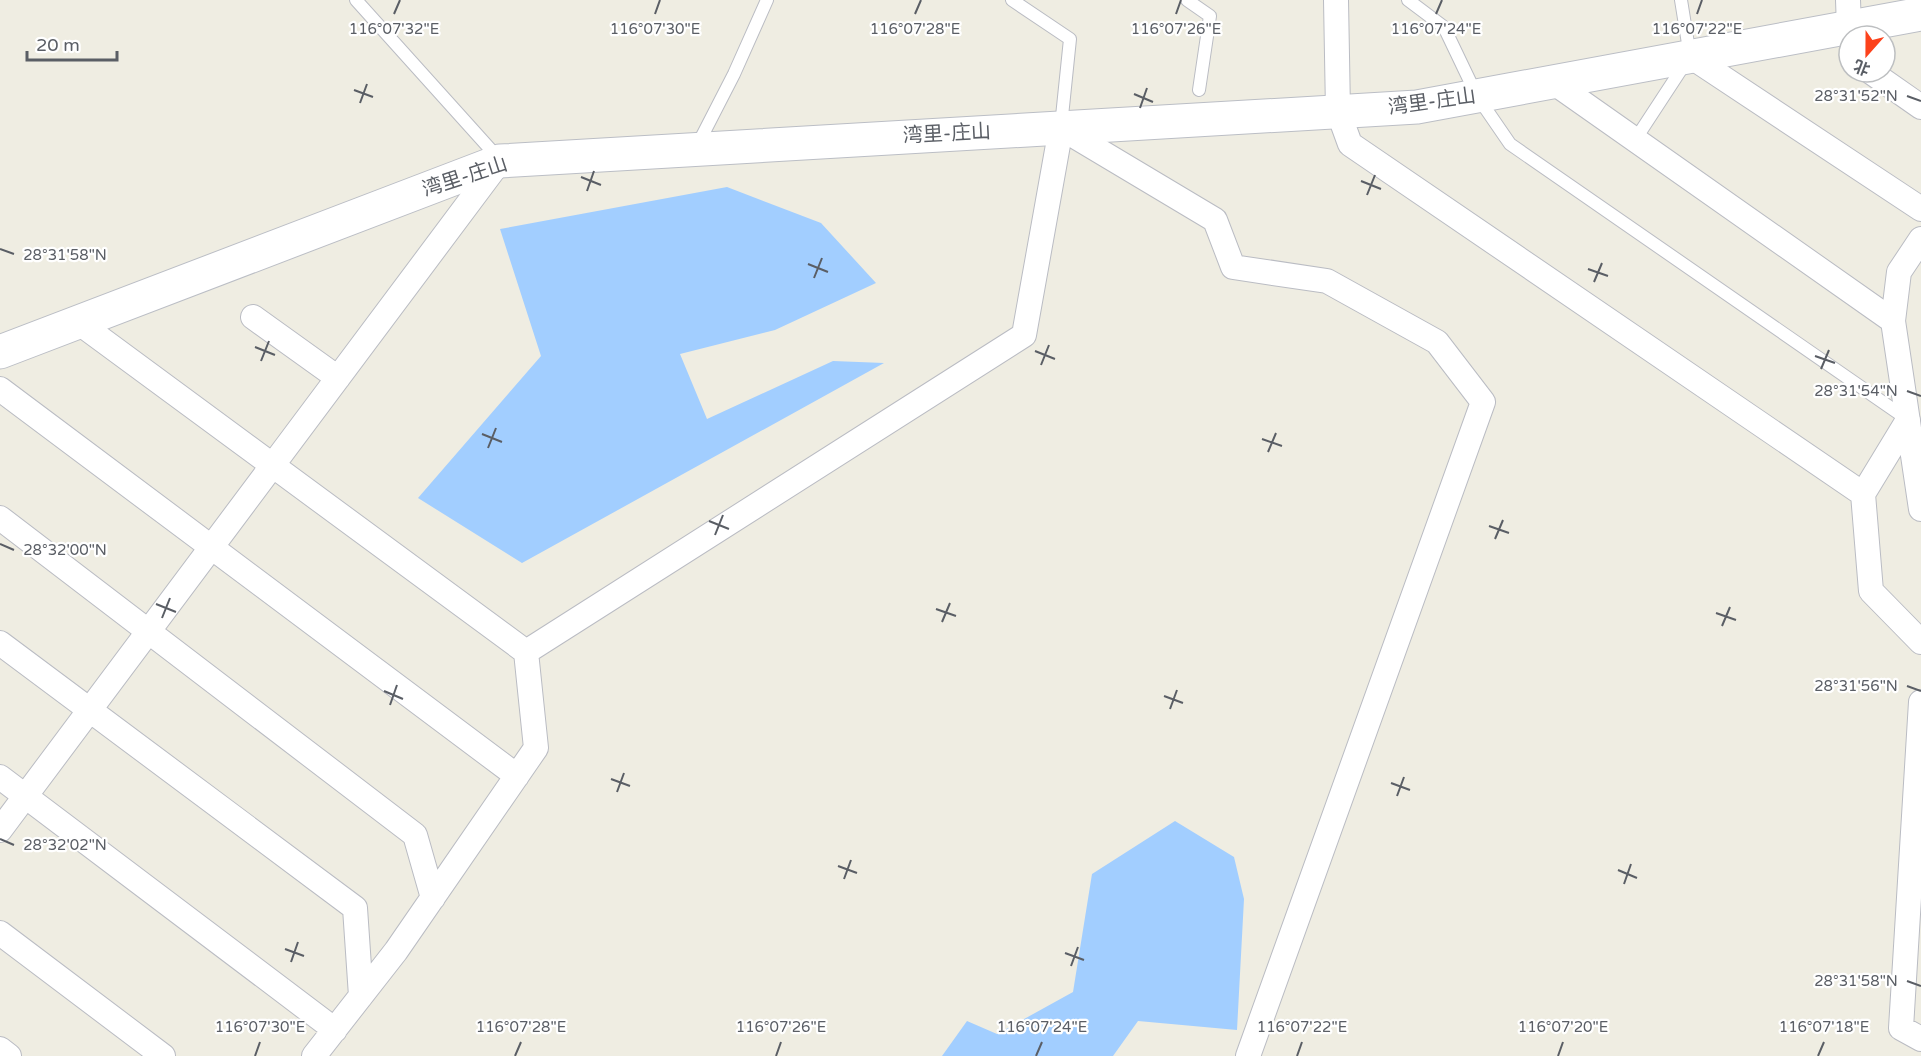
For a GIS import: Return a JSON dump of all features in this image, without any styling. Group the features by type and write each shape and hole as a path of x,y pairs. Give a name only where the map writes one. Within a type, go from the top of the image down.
{"main road":[{"name":"湾里-庄山","path":"0,352 500,161 1417,107 1690,56 1850,21 1921,14"}],"street":[{"path":"1336,0 1338,111 1350,144 1863,494"},
{"path":"1690,56 1921,209"},
{"path":"1553,82 1893,321"},
{"path":"1888,84 1921,107"},
{"path":"526,652 1024,335 1061,128 1215,220 1233,267 1328,281 1437,342 1483,402 1248,1056"},
{"path":"0,830 500,161"},
{"path":"1921,239 1899,272 1893,321 1921,509"},
{"path":"253,317 338,378"},
{"path":"78,322 526,652 536,748 396,951 314,1056"},
{"path":"0,389 517,776"},
{"path":"1908,420 1863,494 1871,591 1921,642"},
{"path":"0,518 415,835 433,898"},
{"path":"0,643 355,908 362,996"},
{"path":"1921,702 1914,926 1901,1028 1921,1039"},
{"path":"0,777 335,1030"},
{"path":"0,933 163,1056"},
{"path":"0,1049 9,1056"}],"lane":[{"path":"356,0 500,161"},
{"path":"695,149 734,74 767,0"},
{"path":"1012,0 1070,39 1061,128"},
{"path":"1187,0 1210,16 1199,90"},
{"path":"1408,0 1444,27 1477,96 1510,144 1908,420"},
{"path":"1635,140 1690,56 1681,0"}],"water":[{"path":"727,187 821,223 876,283 775,330 680,354 707,419 833,361 884,363 522,563 418,498 541,356 500,229"},
{"path":"1175,821 1234,857 1244,899 1237,1030 1138,1021 1113,1056 942,1056 967,1021 997,1034 1073,992 1092,874"}]}
